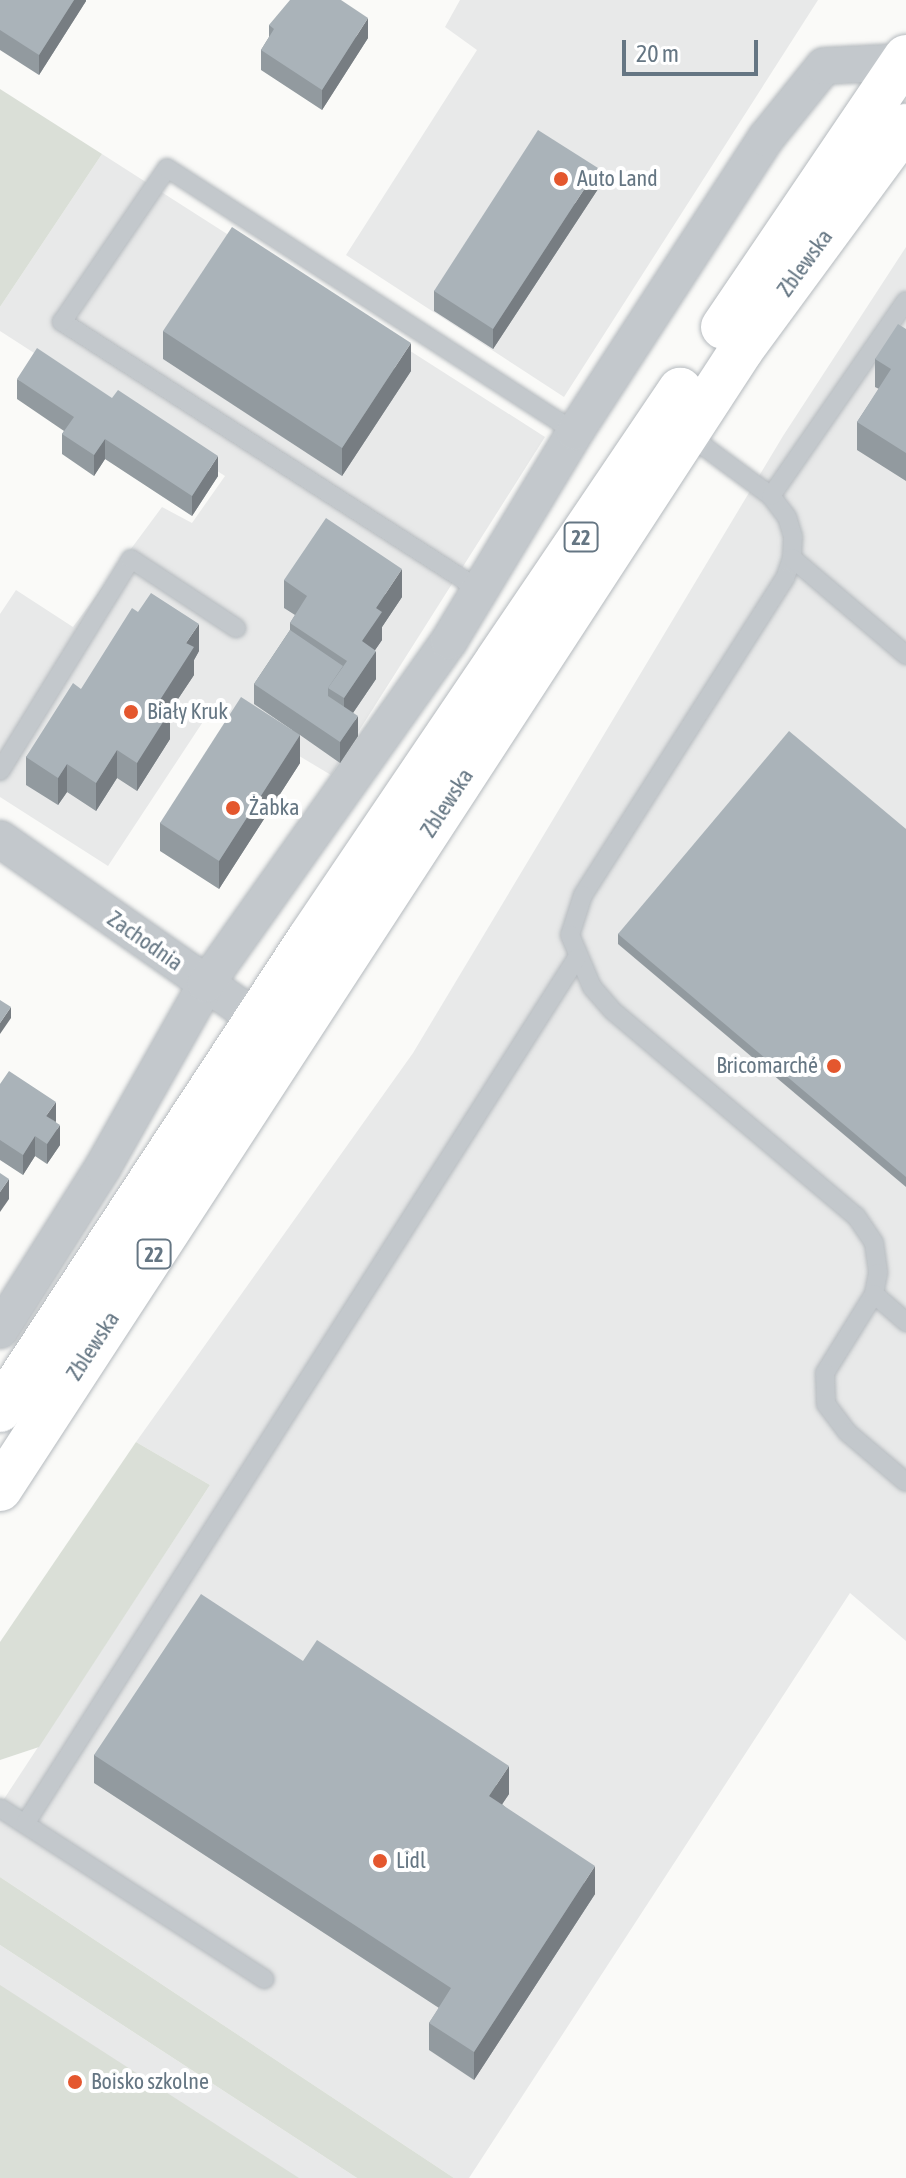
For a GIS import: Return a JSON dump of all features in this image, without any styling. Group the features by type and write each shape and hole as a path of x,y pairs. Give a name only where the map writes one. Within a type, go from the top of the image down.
{"main road":[{"name":"Zblewska","path":"0,1489 274,1031 904,60"},
{"name":"Zblewska","path":"0,1410 274,1031 687,434 742,349 906,126"}],"street":[{"path":"0,1330 103,1167 206,984 309,843 480,590 575,432 766,138 824,66 904,60"},
{"name":"Zachodnia","path":"0,839 274,1031"}],"lane":[{"path":"480,590 62,322 167,168 575,432"},
{"path":"771,496 906,301"},
{"path":"687,434 771,496 787,517 793,537 792,558 785,578 583,895 570,935 577,958 613,1011 856,1216 874,1243 878,1273 874,1294 825,1373 826,1404 847,1432 906,1482"},
{"path":"792,558 906,655"},
{"path":"0,771 131,559 236,628"},
{"path":"25,1824 577,958"},
{"path":"874,1294 906,1322"},
{"path":"0,1808 264,1979"}],"shaded area":[{"path":"460,0 818,0 564,397 346,255 477,50 445,27"},
{"path":"0,89 102,154 0,307"},
{"path":"102,154 545,437 331,775 214,705 108,866 0,797 0,614 16,590 73,627 162,507 192,523 225,476 0,331 0,307"},
{"path":"906,247 906,1641 850,1593 469,2178 454,2178 0,1877 0,1805 210,1485 136,1442 413,1053 783,436"},
{"path":"136,1442 210,1485 39,1747 0,1760 0,1642"},
{"path":"0,1877 454,2178 357,2178 0,1945"},
{"name":"Boisko szkolne","path":"0,1945 357,2178 0,2178"},
{"name":"Boisko szkolne","path":"0,1985 299,2178 0,2178"}],"building":[{"path":"0,0 74,0 39,55 0,30"},
{"path":"290,0 341,0 368,18 322,90 261,50 274,29 269,25"},
{"path":"538,130 598,168 493,329 434,291"},
{"path":"232,227 411,343 342,448 163,331"},
{"path":"898,324 906,329 906,453 857,422 891,369 875,359"},
{"path":"37,348 112,398 118,390 218,456 192,496 105,439 94,455 62,434 74,417 17,379"},
{"path":"326,518 402,569 376,608 382,612 362,641 376,651 344,698 328,688 347,661 290,623 307,596 284,580"},
{"path":"151,593 199,624 186,643 194,647 158,703 170,711 137,763 117,750 96,783 67,764 58,778 26,757 73,683 81,689 132,608 138,612"},
{"path":"290,630 343,666 328,688 328,696 358,716 340,742 254,684"},
{"path":"241,697 300,735 219,861 160,823"},
{"name":"Bricomarché","path":"789,731 906,829 906,1177 618,934"},
{"path":"0,1000 11,1007 0,1023"},
{"path":"9,1071 56,1102 46,1116 60,1125 47,1144 35,1136 23,1155 0,1140 0,1084"},
{"path":"0,1173 9,1179 0,1192"},
{"name":"Lidl","path":"201,1594 303,1661 317,1640 509,1766 489,1796 595,1866 474,2052 429,2023 451,1988 94,1755"}],"place":[{"name":"Auto Land","path":"561,179"},
{"name":"Biały Kruk","path":"131,712"},
{"name":"Żabka","path":"233,808"},
{"name":"Bricomarché","path":"834,1066"},
{"name":"Lidl","path":"380,1861"},
{"name":"Boisko szkolne","path":"75,2082"}]}
